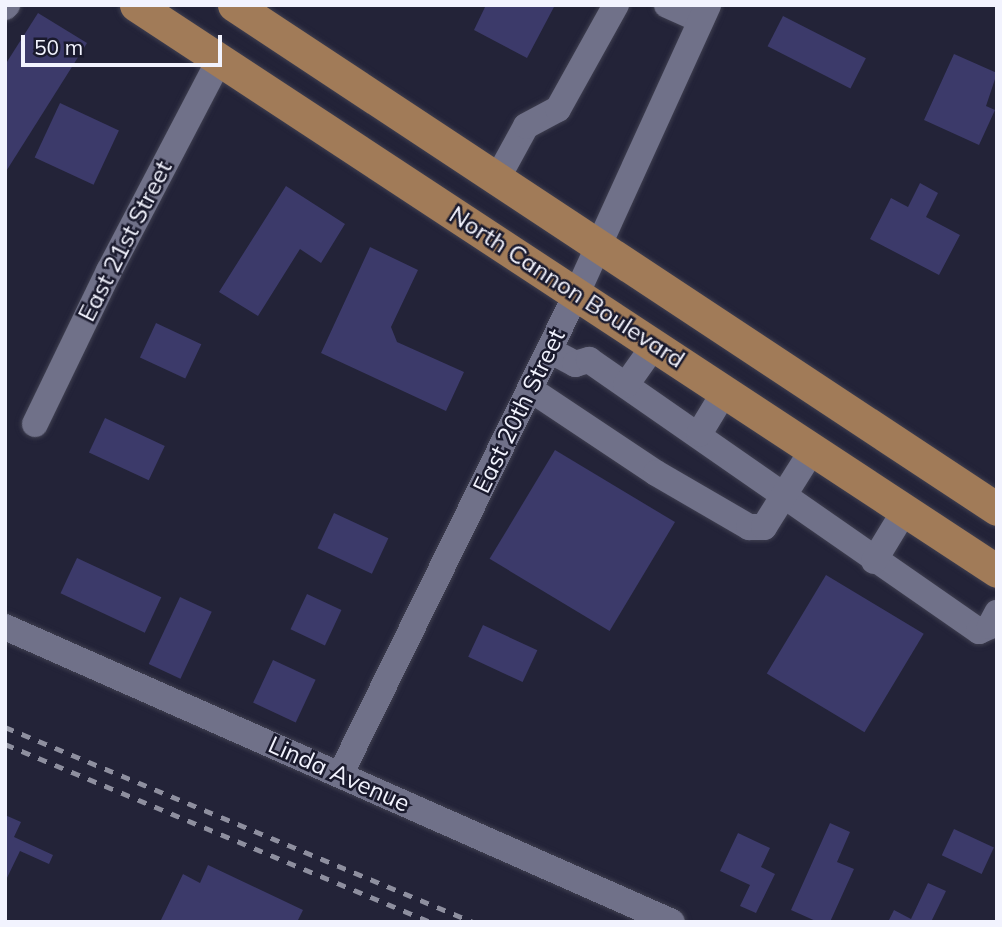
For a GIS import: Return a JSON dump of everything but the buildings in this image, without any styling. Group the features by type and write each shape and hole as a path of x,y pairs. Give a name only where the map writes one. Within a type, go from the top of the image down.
{"main road":[{"name":"North Cannon Boulevard","path":"136,5 997,571"},
{"name":"North Cannon Boulevard","path":"239,6 997,509"}],"street":[{"path":"497,179 526,126 558,110 616,5"},
{"path":"667,5 705,13"},
{"name":"East 20th Street","path":"340,775 577,293 705,13"},
{"name":"East 21st Street","path":"35,424 108,271 219,61"},
{"path":"626,385 655,344"},
{"path":"549,350 575,364 589,360 785,494 874,561 979,631 989,626 997,614"},
{"path":"530,389 656,473 748,527 764,527 813,449"},
{"path":"699,434 725,391"},
{"path":"874,561 905,510"},
{"name":"Linda Avenue","path":"5,627 672,922"}],"railway":[{"path":"5,727 473,922"},
{"path":"5,744 431,922"}]}
